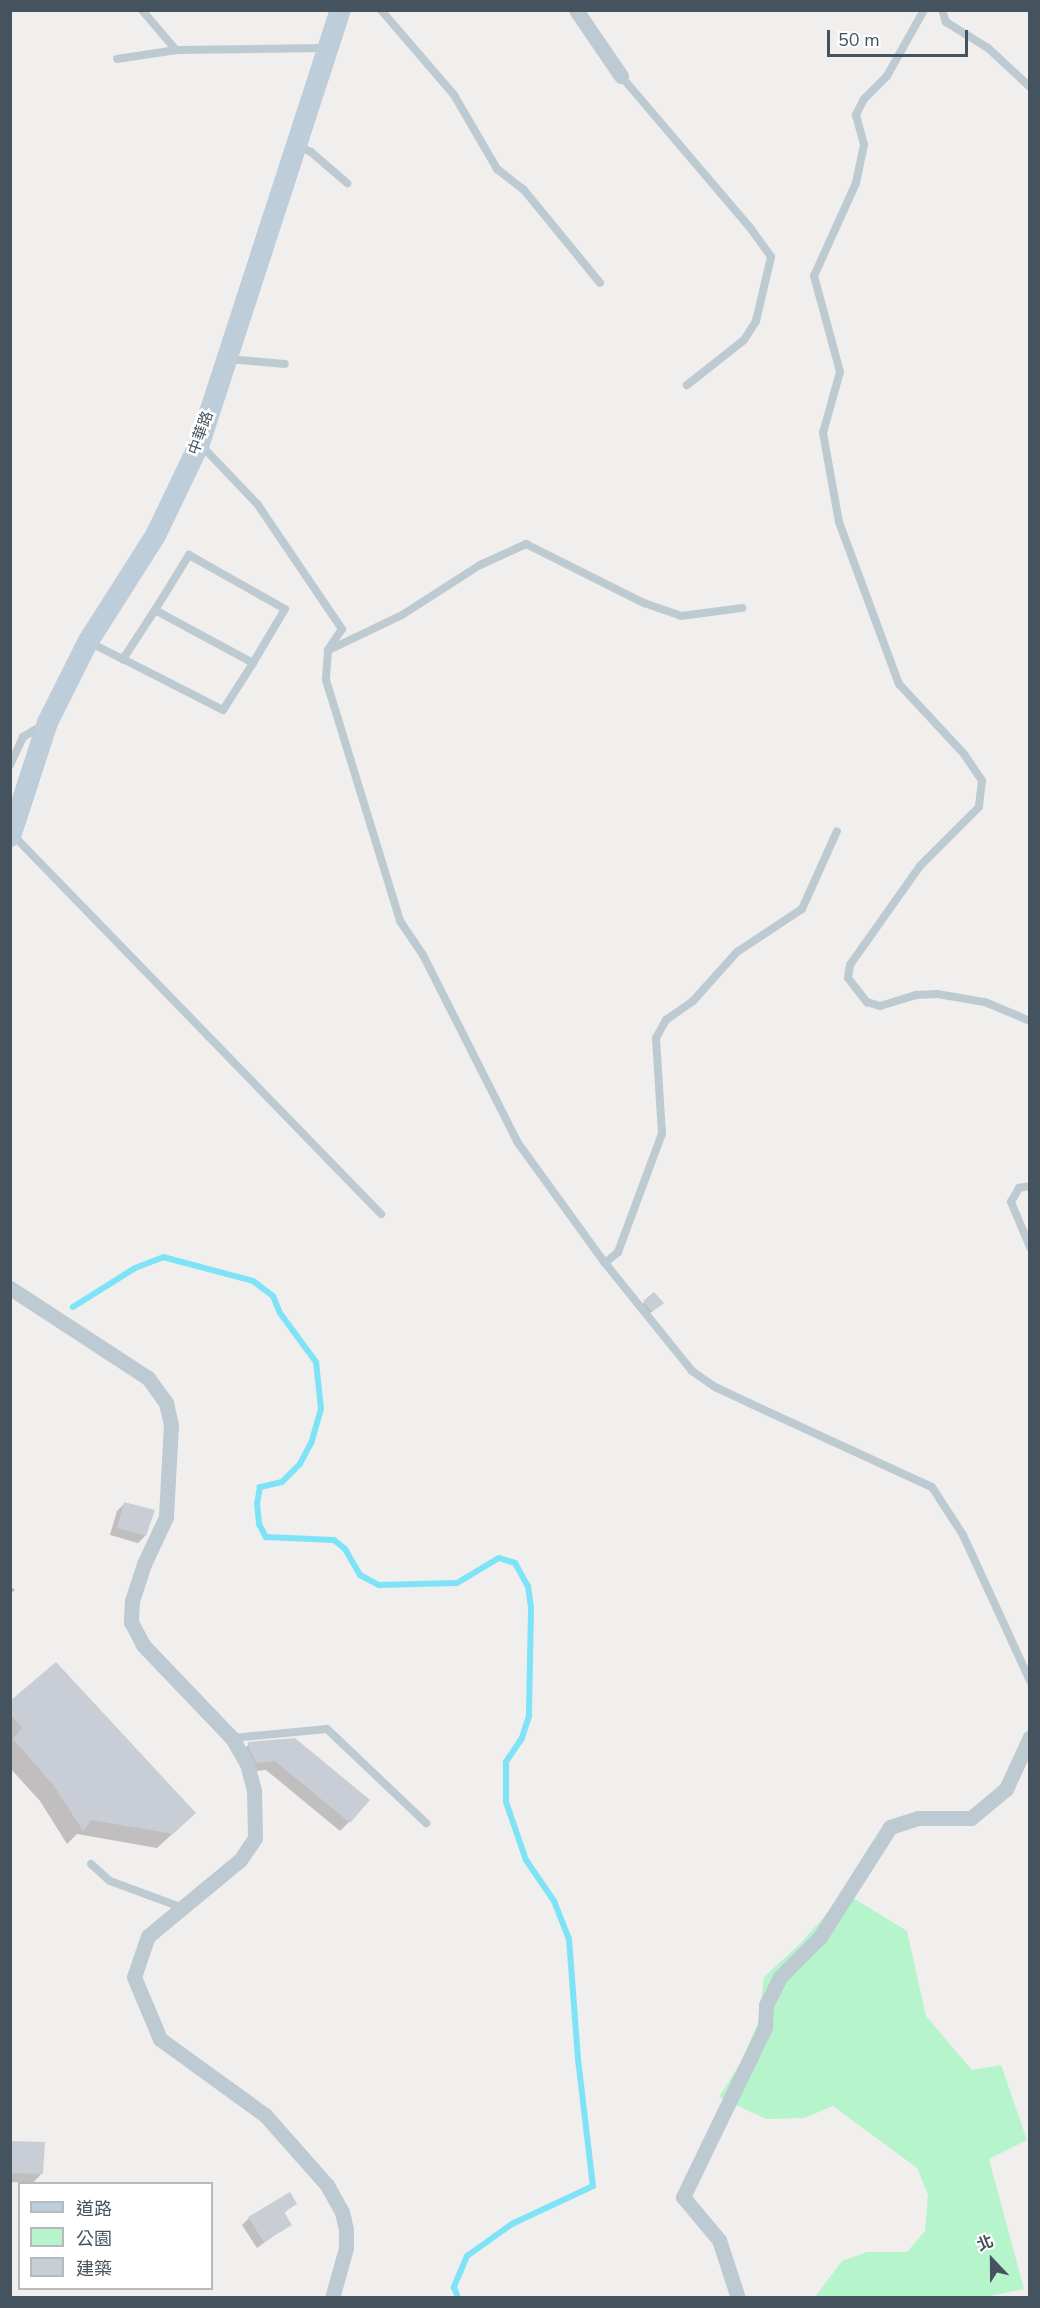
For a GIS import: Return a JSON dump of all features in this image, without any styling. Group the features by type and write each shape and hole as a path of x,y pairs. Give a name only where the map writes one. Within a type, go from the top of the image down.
{"street":[{"name":"中華路","path":"11,834 48,722 87,642 155,535 199,443 340,10"},
{"path":"576,10 621,76"},
{"path":"10,1288 148,1378 166,1403 171,1424 166,1517 132,1600 131,1622 143,1645 232,1738 246,1764 254,1790 255,1838 240,1860 148,1936 134,1977 160,2039 265,2115 327,2185 342,2211 346,2239 346,2248 332,2298"},
{"path":"738,2298 719,2240 683,2197 765,2027 766,2005 780,1977 820,1937 890,1827 918,1818 971,1818 1006,1789 1029,1737"}],"lane":[{"path":"142,10 176,50"},
{"path":"381,10 454,95 497,169 524,190 600,283"},
{"path":"924,10 886,76 864,99 856,115 864,145 856,183 814,276 840,372 822,433 839,522 899,684 964,754 982,780 979,807 920,866 850,965 848,978 867,1002 880,1006 916,995 937,994 985,1002 1029,1022"},
{"path":"942,10 946,21 988,48 1029,87"},
{"path":"117,59 176,50 327,48"},
{"path":"621,76 751,229 771,257 756,321 744,340 687,385"},
{"path":"295,144 311,152 347,183"},
{"path":"225,359 285,364"},
{"path":"199,443 258,505 342,628 328,650 326,680 400,921 423,955 518,1143 605,1263 692,1371 741,1399 932,1487 963,1535 1029,1680"},
{"path":"328,650 402,615 480,565 526,544 644,603 681,616 742,608"},
{"path":"87,642 224,710 285,609 189,555 123,659"},
{"path":"155,610 253,663"},
{"path":"10,765 23,737 48,722"},
{"path":"605,1263 618,1252 662,1134 656,1038 666,1020 693,1001 737,952 802,909 837,831"},
{"path":"11,834 381,1214"},
{"path":"1029,1186 1019,1188 1011,1202 1029,1247"},
{"path":"232,1738 327,1729 426,1823"},
{"path":"91,1864 110,1881 183,1908"}],"green space":[{"path":"845,1893 907,1931 926,2016 972,2070 1001,2065 1027,2140 989,2159 1024,2289 979,2298 815,2297 842,2261 867,2252 907,2252 925,2231 928,2195 917,2168 833,2106 804,2118 766,2119 719,2097 741,2062 758,2023 764,1977 801,1943"}],"building":[{"path":"654,1292 664,1303 652,1312 643,1301"},
{"path":"124,1502 155,1510 146,1536 117,1528"},
{"path":"56,1662 196,1813 173,1834 91,1820 83,1831 54,1786 13,1739 22,1728 10,1714 10,1701"},
{"path":"295,1738 370,1800 350,1823 275,1761 257,1763 248,1742"},
{"path":"10,2141 45,2142 43,2174 10,2173"},
{"path":"290,2192 297,2204 284,2212 292,2225 264,2242 248,2217"}],"waterway":[{"path":"73,1307 135,1268 163,1257 253,1281 273,1296 280,1313 316,1362 321,1409 311,1443 300,1464 282,1482 260,1487 257,1504 259,1524 266,1537 334,1540 345,1549 360,1575 379,1585 457,1583 499,1558 515,1563 528,1586 531,1608 529,1716 522,1738 506,1762 506,1802 526,1860 554,1901 569,1939 578,2059 593,2186 512,2224 467,2256 454,2287 458,2298"}]}
